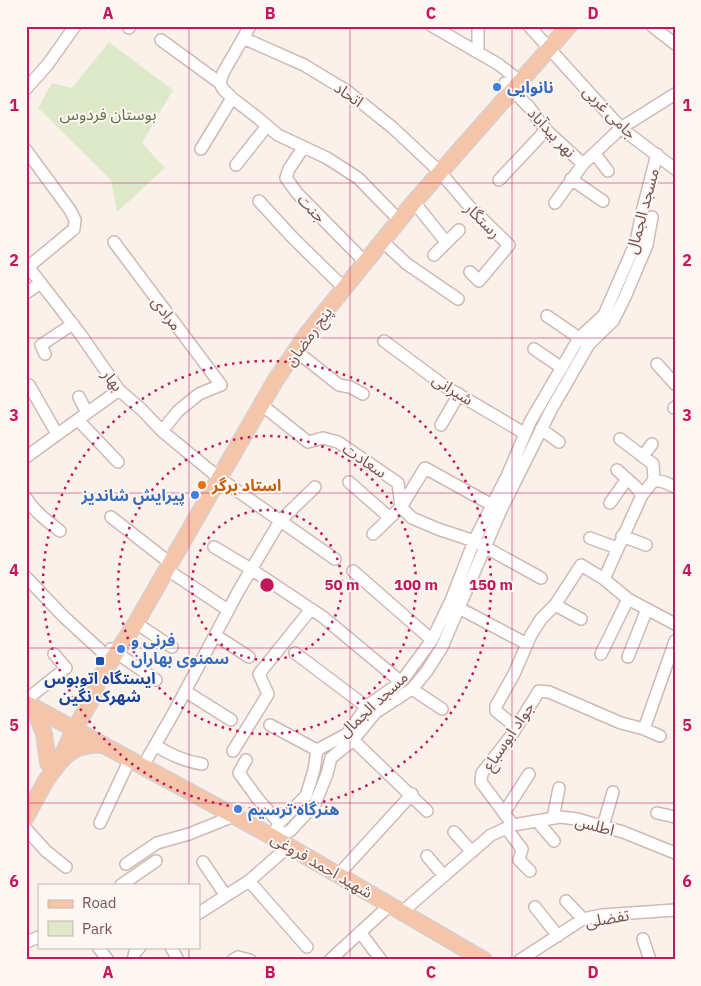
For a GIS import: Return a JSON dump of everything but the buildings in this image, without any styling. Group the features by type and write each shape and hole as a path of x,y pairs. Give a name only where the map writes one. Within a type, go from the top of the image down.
{"main road":[{"name":"پنج رمضان","path":"70,728 95,694 97,682 112,654 136,623 262,405 307,334 414,202 513,86 550,49 569,26"},
{"name":"پنج رمضان","path":"70,728 87,690 97,682"},
{"path":"90,702 92,729 102,745"},
{"name":"شهید احمد فروغی","path":"29,704 234,816 276,830 289,846 484,960"},
{"path":"29,704 44,734 53,764"},
{"path":"27,810 45,782 70,728"},
{"path":"53,764 74,750 92,745 102,745"}],"street":[{"path":"26,89 48,64 75,26"},
{"path":"220,83 223,73 250,26"},
{"name":"نهر بیدآباد","path":"432,26 498,64 546,130 583,164 621,128 675,94"},
{"path":"478,26 478,52"},
{"name":"جامی غربی","path":"529,26 621,128 675,169"},
{"path":"652,26 675,44"},
{"name":"اتحاد","path":"243,38 304,65 346,91 393,128 440,172"},
{"path":"161,40 220,83 232,98 278,135 327,158 358,178 399,220"},
{"path":"201,149 232,98"},
{"path":"236,165 267,126"},
{"path":"499,180 546,130"},
{"name":"جنت","path":"303,148 289,169 286,178 297,193 365,262"},
{"path":"26,150 31,167 70,210 75,220 74,229 27,265"},
{"path":"595,154 608,171"},
{"name":"مسجد الجمال","path":"317,750 346,734 401,682 432,640 452,598 469,539 485,501 508,474 520,430 558,365 579,337 604,315 636,242 657,154"},
{"path":"555,202 583,164"},
{"name":"رستگار","path":"440,172 469,206 509,245 479,281 470,272"},
{"path":"571,179 603,201"},
{"path":"259,201 293,238 344,288"},
{"path":"414,202 446,242"},
{"name":"مسجد الجمال","path":"276,830 290,831 315,804 331,758 353,740 371,710 412,689 427,671 442,647 501,510 540,429 579,337 613,321 647,245 652,217"},
{"path":"434,255 458,230"},
{"path":"382,241 407,264 458,299"},
{"name":"مرادی","path":"114,242 221,385 199,394 178,411 162,431"},
{"name":"بهار","path":"27,265 73,324 119,390 162,431 219,478 335,559"},
{"path":"26,293 41,283"},
{"path":"547,316 579,337"},
{"path":"45,354 41,345 73,324"},
{"name":"شیرانی","path":"384,341 446,387 520,430"},
{"path":"534,349 558,365"},
{"path":"296,351 339,385 350,387 363,394"},
{"path":"657,364 675,384"},
{"path":"30,385 57,434"},
{"path":"27,454 119,390"},
{"path":"441,425 459,394"},
{"path":"79,397 83,416 118,462"},
{"name":"سعادت","path":"262,405 308,442 323,438 338,442 398,483 401,507"},
{"path":"540,429 559,442"},
{"path":"604,579 616,548 642,495 654,480 653,464 620,438"},
{"path":"643,456 652,444"},
{"path":"373,534 401,507 425,468 485,501"},
{"path":"617,470 642,495"},
{"path":"610,503 627,479"},
{"path":"517,480 527,487"},
{"path":"654,480 675,487"},
{"path":"349,482 390,517"},
{"path":"100,823 136,763 155,745 228,610 280,521 315,487"},
{"path":"26,498 45,520 60,531"},
{"path":"401,507 412,518 469,539 541,578"},
{"path":"112,517 168,566 228,610"},
{"path":"622,536 646,545"},
{"path":"590,538 616,548"},
{"path":"214,547 311,609 401,682"},
{"path":"516,727 496,711 496,706 514,674 530,635 541,619 555,605 581,565 604,579 628,598 675,624"},
{"path":"353,571 432,640"},
{"path":"26,577 63,616 112,654 156,680"},
{"path":"601,654 628,598"},
{"path":"555,605 581,619"},
{"path":"459,608 527,644"},
{"path":"233,751 268,694 259,674 311,609"},
{"path":"628,657 647,609"},
{"path":"136,623 172,648"},
{"path":"215,635 249,656"},
{"path":"644,729 675,641"},
{"path":"29,704 66,668 54,654"},
{"path":"295,654 371,710"},
{"path":"412,689 442,709"},
{"path":"185,690 231,720"},
{"name":"جواد ابوسباع","path":"530,872 519,860 522,849 504,813 481,782 482,773 516,727 539,691 549,692 622,723 660,736"},
{"path":"246,760 239,773 258,799 276,830 306,796 314,770 317,750 270,725"},
{"path":"353,740 412,794 427,811"},
{"path":"155,745 168,754 186,761 202,764"},
{"path":"504,813 529,774"},
{"path":"553,818 559,788"},
{"path":"603,826 613,792"},
{"path":"339,874 412,794"},
{"path":"657,813 675,816"},
{"path":"126,864 157,843 189,834 234,816"},
{"name":"اطلس","path":"509,826 560,817 578,819 603,826 675,853"},
{"path":"537,821 554,841"},
{"path":"330,960 360,932 444,876 491,835 509,826"},
{"path":"26,829 46,851 66,867"},
{"path":"454,832 472,852"},
{"path":"200,912 249,881 289,846"},
{"path":"427,856 444,876"},
{"path":"122,884 156,861"},
{"path":"203,862 226,896"},
{"path":"249,881 307,948"},
{"path":"566,901 583,919"},
{"path":"534,907 558,936"},
{"name":"تفضلی","path":"520,960 583,919 602,915 675,910"},
{"path":"26,929 33,940"},
{"path":"360,932 381,960"},
{"path":"643,939 650,960"},
{"path":"99,948 108,960"},
{"path":"133,960 135,952 139,948"},
{"path":"172,948 178,960"},
{"path":"233,960 238,957 250,960"}],"green space":[{"name":"بوستان فردوس","path":"109,42 173,90 142,143 165,168 117,212 111,180 38,108 52,83 72,88"}],"place":[{"name":"نانوایی","path":"497,87"},
{"name":"استاد برگر","path":"202,485"},
{"name":"پیرایش شاندیز","path":"195,495"},
{"name":"فرنی و سمنوی بهاران","path":"121,649"},
{"name":"ایستگاه اتوبوس شهرک نگین","path":"100,661"},
{"name":"هنرگاه ترسیم","path":"238,809"}]}
